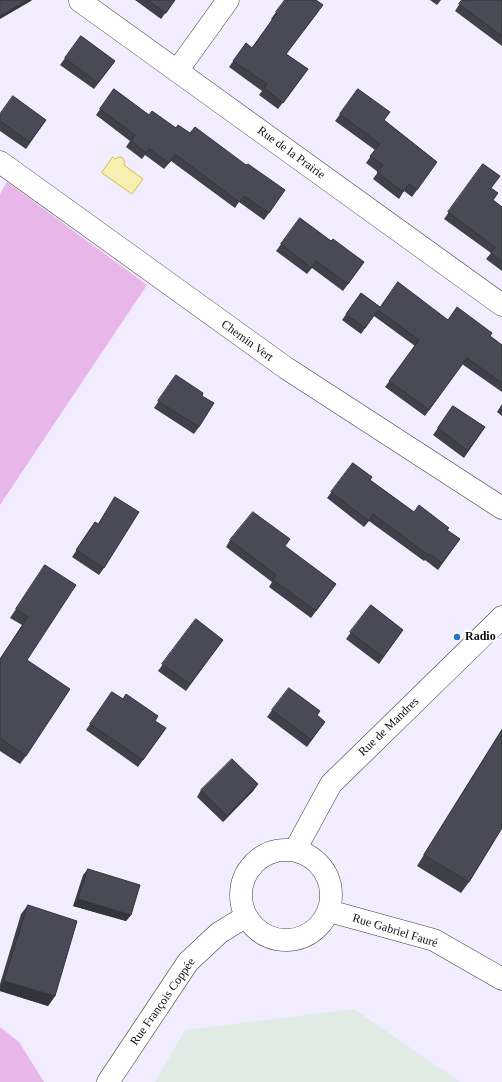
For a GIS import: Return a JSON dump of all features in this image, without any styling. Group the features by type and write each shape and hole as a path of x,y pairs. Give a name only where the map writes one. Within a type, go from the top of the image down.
{"street":[{"path":"177,71 228,0"},
{"name":"Rue de la Prairie","path":"80,1 502,305"},
{"name":"Chemin Vert","path":"0,162 286,368 502,508"},
{"name":"Rue de Mandres","path":"296,850 331,784 502,617"},
{"path":"282,849 296,850 308,855 318,862 326,873 330,885 331,898 328,911 322,923 313,932 302,938 289,941 276,940 264,935 253,927 246,917 241,905 240,892 243,879 249,867 258,858 270,852 282,849"},
{"name":"Rue Gabriel Fauré","path":"328,911 434,940 502,979"},
{"name":"Rue François Coppée","path":"108,1082 188,962 219,933 246,917"}],"shaded area":[{"path":"113,157 115,159 119,157 123,158 124,165 143,179 132,194 102,173"},
{"path":"7,182 147,285 0,505 0,194"},
{"path":"354,1009 460,1082 155,1082 185,1030"},
{"path":"0,1027 19,1042 44,1082 0,1082"}],"building":[{"path":"0,0 27,0 0,16"},
{"path":"148,0 175,0 166,13"},
{"path":"285,0 316,0 323,5 286,54 308,69 283,103 264,88 267,84 233,61 246,43 252,48"},
{"path":"462,0 502,0 502,36 459,4"},
{"path":"81,36 115,61 98,83 65,58"},
{"path":"114,89 149,115 152,111 176,128 178,125 190,133 195,127 246,165 248,164 285,190 269,213 244,196 239,202 175,154 169,163 149,149 146,153 131,141 135,135 100,109"},
{"path":"358,89 390,112 384,120 437,162 417,190 409,184 403,192 377,172 383,165 370,156 380,144 340,114"},
{"path":"13,96 46,120 30,142 0,121 0,114"},
{"path":"483,164 500,176 491,188 498,193 493,200 502,207 502,262 491,253 495,247 448,212"},
{"path":"300,218 331,241 333,239 364,262 348,284 316,261 311,268 281,244"},
{"path":"398,282 448,320 457,307 492,333 490,336 502,345 502,383 467,358 429,410 389,381 419,340 378,310 365,328 346,314 361,293 380,307"},
{"path":"176,375 203,393 202,396 214,403 199,427 158,401"},
{"path":"453,406 485,427 468,451 438,428"},
{"path":"353,463 372,477 370,480 414,512 419,505 449,528 447,530 460,539 442,563 430,554 428,555 373,514 369,521 331,492"},
{"path":"115,497 139,512 104,568 76,550 95,522 98,524"},
{"path":"253,512 290,539 285,546 336,584 316,611 273,580 276,575 230,540"},
{"path":"45,565 76,585 27,660 70,689 26,756 0,738 0,659 28,617 16,609"},
{"path":"371,605 403,630 383,657 350,632"},
{"path":"196,619 223,640 190,684 162,664"},
{"path":"289,688 320,711 317,715 325,722 311,740 272,710"},
{"path":"112,692 123,699 126,694 158,716 155,721 166,728 143,760 90,724"},
{"path":"502,730 502,828 469,882 424,855"},
{"path":"232,759 258,784 227,816 201,790"},
{"path":"88,869 140,885 131,915 78,899"},
{"path":"28,905 77,921 55,996 4,981"}],"place":[{"name":"Radio","path":"457,637"}]}
